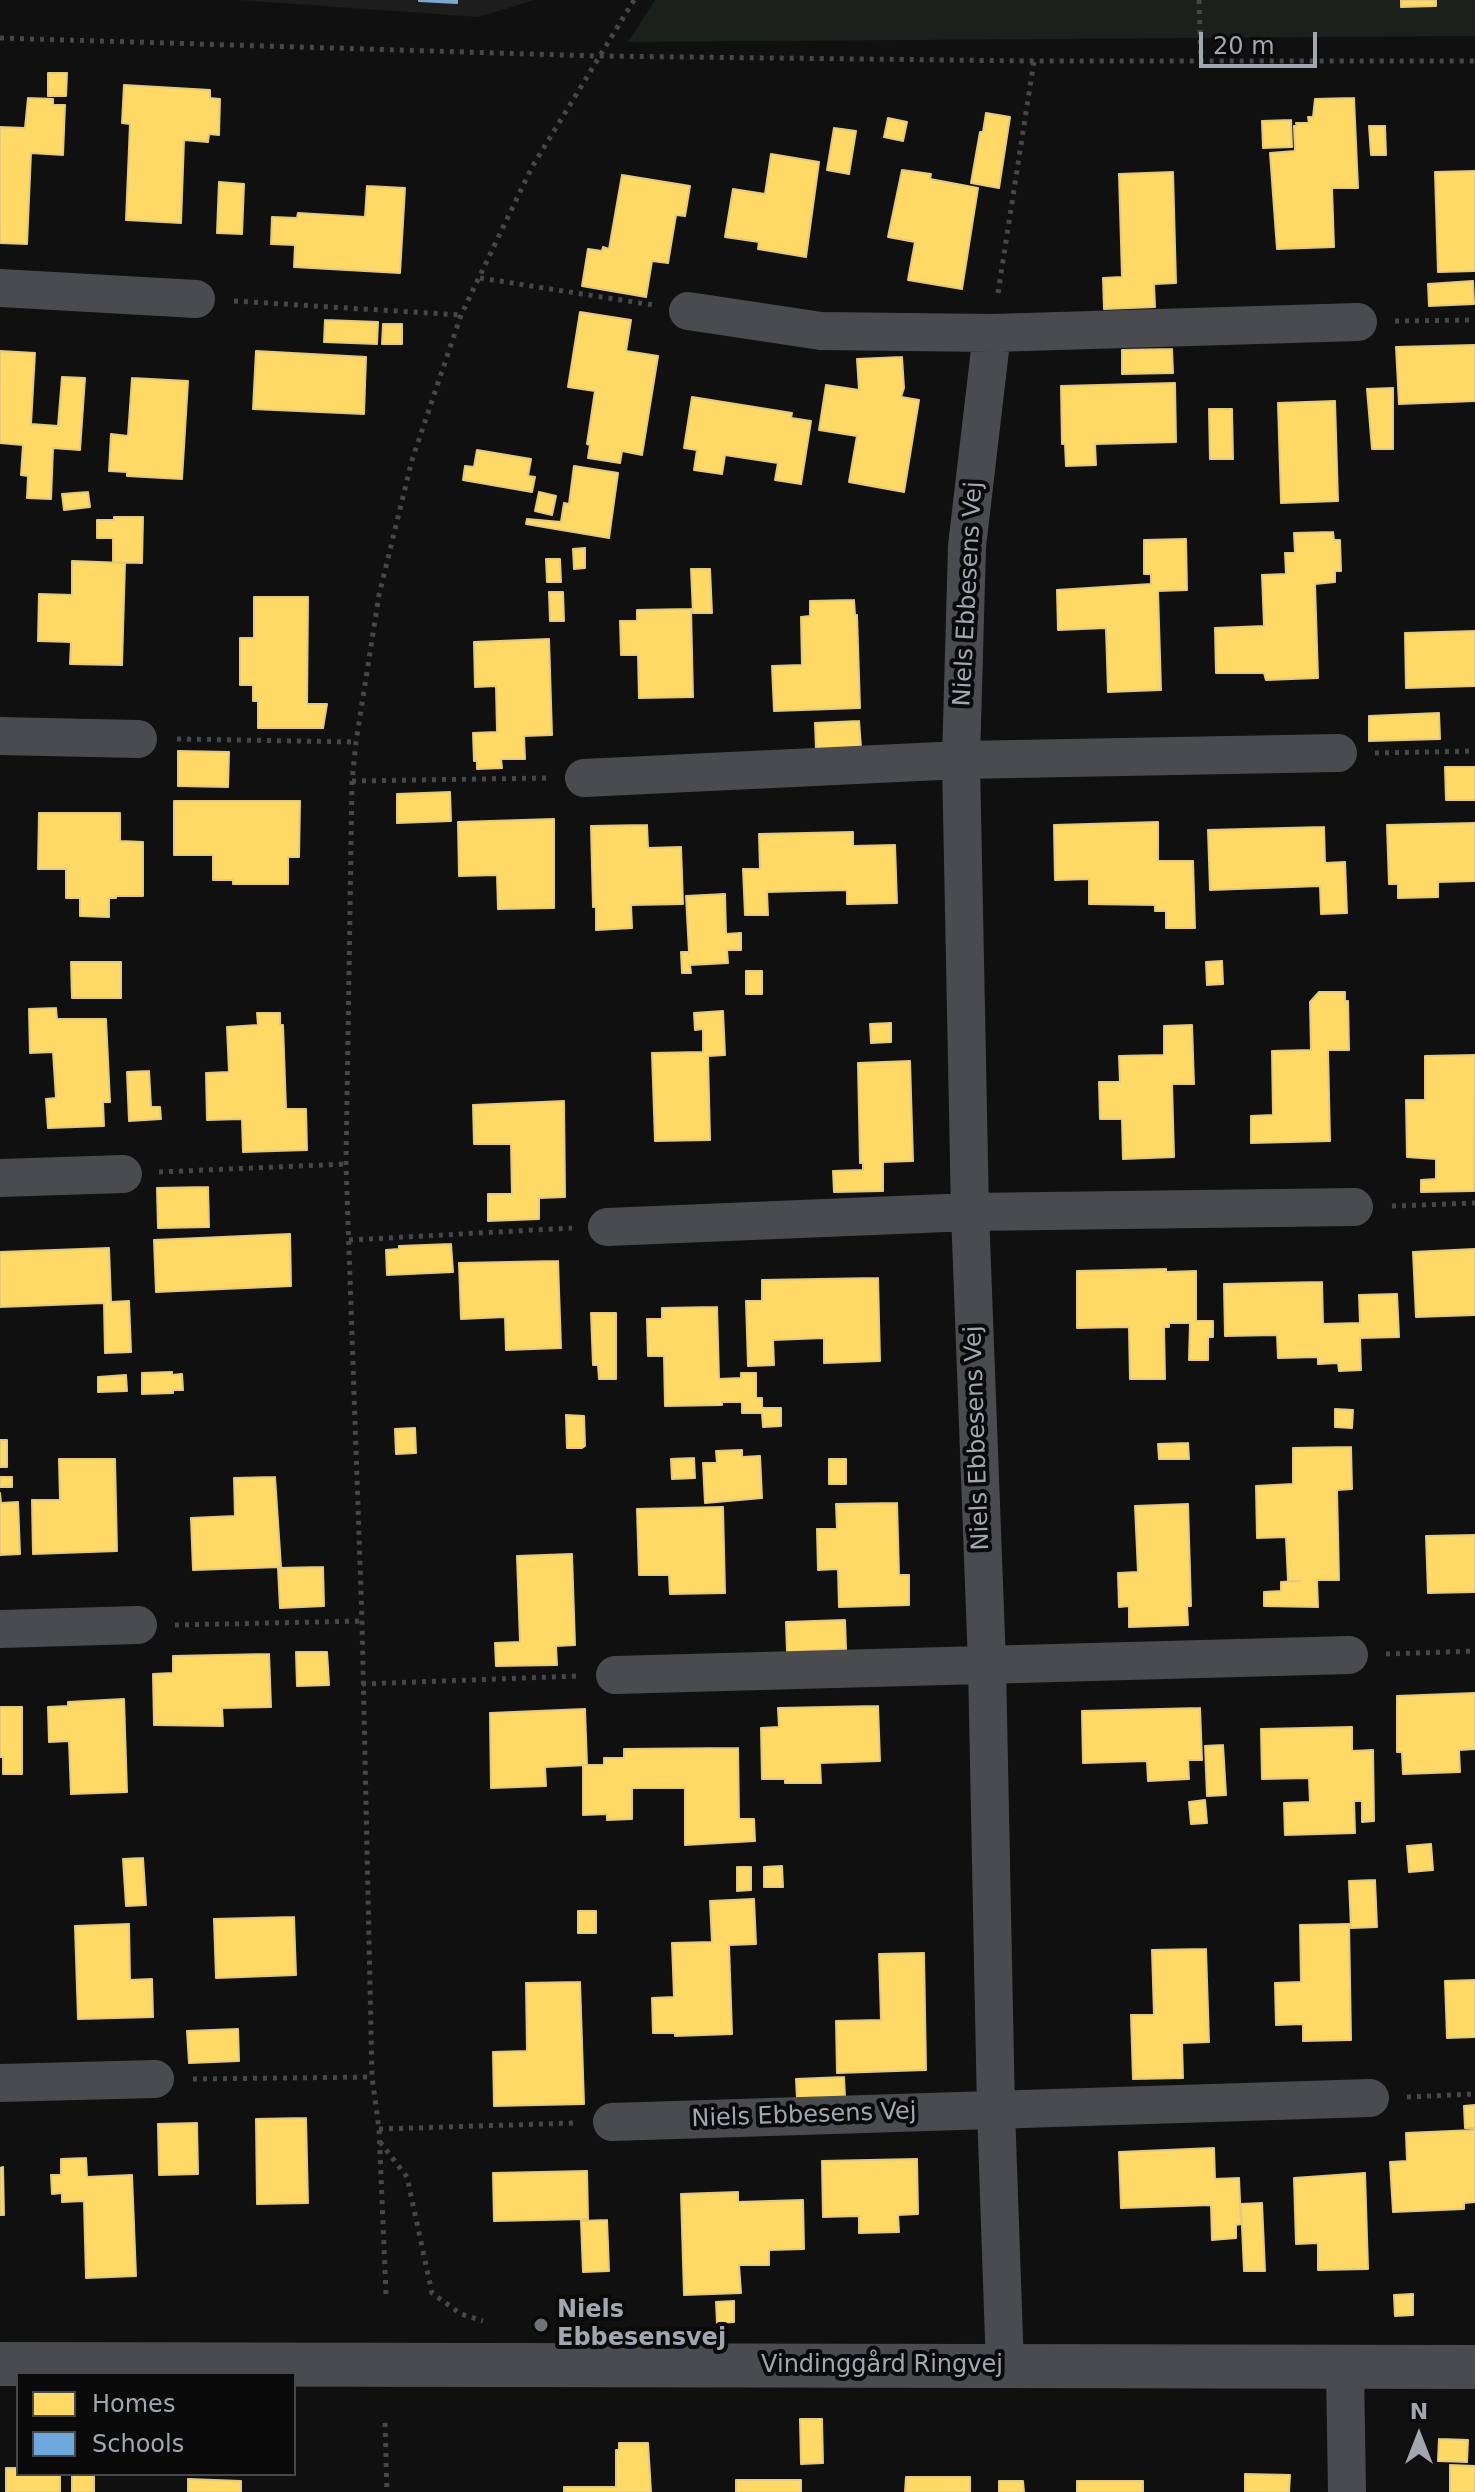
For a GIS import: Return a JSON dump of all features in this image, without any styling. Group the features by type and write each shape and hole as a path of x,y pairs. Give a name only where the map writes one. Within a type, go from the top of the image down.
{"street":[{"path":"0,288 196,299"},
{"path":"688,311 821,331 992,333 1358,322"},
{"name":"Niels Ebbesens Vej","path":"992,333 967,546 961,760 970,1212 987,1664 996,2110 1005,2367"},
{"path":"0,736 138,739"},
{"path":"584,778 961,760 1338,753"},
{"path":"0,1178 123,1174"},
{"path":"607,1227 970,1212 1354,1207"},
{"path":"0,1629 138,1625"},
{"path":"615,1675 1349,1655"},
{"path":"0,2083 155,2079"},
{"name":"Niels Ebbesens Vej","path":"612,2122 1370,2098"},
{"name":"Vindinggård Ringvej","path":"0,2364 1475,2367"},
{"path":"1345,2368 1347,2492"}],"path":[{"path":"386,2294 379,2129 372,2077 362,1621 346,1164 352,781 356,742 379,595 408,475 461,315 532,167 634,0"},
{"path":"1199,0 1201,59"},
{"path":"0,38 597,56 1034,61 1475,61"},
{"path":"992,333 1034,61"},
{"path":"480,278 688,311"},
{"path":"196,299 461,315"},
{"path":"1358,322 1475,320"},
{"path":"138,739 356,742"},
{"path":"1338,753 1475,751"},
{"path":"352,781 584,778"},
{"path":"123,1174 346,1164"},
{"path":"1354,1207 1475,1203"},
{"path":"349,1240 607,1227"},
{"path":"138,1625 362,1621"},
{"path":"1349,1655 1475,1651"},
{"path":"362,1684 615,1675"},
{"path":"155,2079 372,2077"},
{"path":"1370,2098 1475,2094"},
{"path":"379,2129 612,2122"},
{"path":"379,2141 407,2177 432,2293 461,2314 488,2323"},
{"path":"385,2423 387,2492"}],"shaded area":[{"path":"238,0 535,0 478,17"},
{"path":"655,0 1475,0 1475,36 628,42"}],"building: Homes":[{"path":"1401,0 1436,0 1436,6 1401,7"},
{"path":"48,73 67,73 66,96 48,96"},
{"path":"124,85 210,90 210,98 220,99 219,135 209,134 208,142 184,140 181,223 126,220 130,124 122,123"},
{"path":"28,98 53,99 53,105 65,105 63,155 31,153 27,244 0,243 0,127 25,128"},
{"path":"1354,98 1358,188 1332,188 1334,247 1277,249 1270,153 1295,151 1294,126 1297,126 1296,123 1309,123 1308,117 1313,117 1315,99"},
{"path":"986,113 1010,117 999,188 971,183"},
{"path":"888,118 907,122 903,141 884,137"},
{"path":"1291,120 1292,147 1263,148 1262,121"},
{"path":"1369,126 1385,126 1386,155 1371,155"},
{"path":"834,128 856,131 849,174 827,170"},
{"path":"771,154 819,162 806,257 758,249 759,242 725,237 733,189 765,194"},
{"path":"902,170 931,174 930,179 978,188 962,289 908,280 915,242 888,237"},
{"path":"1475,171 1475,271 1438,272 1435,172"},
{"path":"1173,172 1176,283 1154,284 1155,307 1104,309 1103,278 1122,277 1119,174"},
{"path":"622,175 690,186 685,216 676,215 668,263 652,261 646,297 582,286 588,249 609,249"},
{"path":"219,182 244,184 242,234 217,233"},
{"path":"367,186 405,188 400,273 294,267 295,245 271,244 272,217 297,218 298,213 365,217"},
{"path":"1473,281 1474,304 1429,306 1428,284"},
{"path":"580,312 631,320 626,351 658,356 642,455 622,451 620,463 588,458 590,445 587,444 595,391 568,387"},
{"path":"325,320 378,322 377,344 324,342"},
{"path":"383,324 402,324 402,344 382,344"},
{"path":"1475,345 1475,401 1399,404 1396,347"},
{"path":"1172,349 1173,373 1122,374 1122,350"},
{"path":"0,351 35,353 31,424 58,426 62,377 85,378 80,450 53,448 51,499 27,498 28,476 21,475 23,445 0,443"},
{"path":"256,351 366,357 364,414 253,409"},
{"path":"902,357 904,388 901,397 919,400 904,492 849,482 857,436 819,430 826,385 859,390 857,359"},
{"path":"132,378 188,381 182,479 127,476 127,472 109,471 111,434 128,436"},
{"path":"1175,383 1176,442 1095,444 1096,465 1066,466 1065,444 1062,444 1061,386"},
{"path":"1393,388 1393,449 1372,449 1367,389"},
{"path":"692,397 792,413 791,418 811,421 801,484 775,480 778,463 725,455 722,474 694,470 697,450 684,448"},
{"path":"1335,401 1338,501 1281,503 1278,403"},
{"path":"1209,409 1232,409 1233,459 1210,459"},
{"path":"477,450 531,459 528,476 535,477 532,492 463,480 465,466 474,467"},
{"path":"574,466 618,473 609,538 526,524 527,519 561,522 564,503 569,504"},
{"path":"88,492 90,507 64,510 62,494"},
{"path":"539,492 556,496 552,515 535,511"},
{"path":"114,517 143,517 142,563 113,562 113,538 97,538 97,520 114,520"},
{"path":"1333,532 1334,540 1340,540 1341,571 1335,571 1335,582 1315,584 1318,678 1266,680 1264,673 1216,673 1215,628 1264,626 1262,575 1286,574 1285,553 1295,553 1294,533"},
{"path":"1186,539 1187,590 1158,591 1161,690 1108,692 1106,628 1058,630 1057,590 1151,584 1151,574 1144,574 1144,540"},
{"path":"585,548 585,568 574,569 573,549"},
{"path":"546,559 560,559 561,582 547,582"},
{"path":"72,561 125,563 122,665 70,664 71,642 38,641 39,594 72,595"},
{"path":"691,569 710,569 712,613 693,613"},
{"path":"549,592 563,592 564,621 550,621"},
{"path":"254,597 308,597 307,704 327,704 323,728 258,728 258,701 253,701 253,685 240,685 240,638 254,638"},
{"path":"854,600 860,708 774,711 772,666 802,665 801,617 810,616 810,601"},
{"path":"691,609 693,697 639,698 638,655 621,655 620,621 637,621 637,610"},
{"path":"1475,631 1475,686 1406,688 1405,633"},
{"path":"549,639 552,735 524,736 525,759 501,759 502,768 477,769 473,733 497,732 496,686 475,687 474,642"},
{"path":"1439,713 1440,739 1369,741 1369,716"},
{"path":"859,721 861,747 816,749 815,723"},
{"path":"178,751 229,752 228,787 178,786"},
{"path":"1445,767 1475,767 1475,800 1446,800"},
{"path":"450,792 451,821 397,823 397,794"},
{"path":"174,801 300,801 299,857 288,857 288,884 233,884 233,880 213,880 213,855 174,855"},
{"path":"39,813 120,813 120,841 143,842 143,896 109,898 109,917 80,916 80,898 66,898 66,869 38,869"},
{"path":"554,819 554,908 498,909 497,875 459,876 458,822"},
{"path":"1158,822 1158,861 1193,861 1195,928 1166,928 1166,911 1155,911 1155,905 1089,904 1089,879 1055,880 1054,825"},
{"path":"1475,823 1475,881 1438,882 1438,897 1398,898 1398,884 1389,884 1387,825"},
{"path":"647,825 648,848 681,847 683,904 631,905 632,928 596,930 591,826"},
{"path":"1324,827 1325,863 1345,862 1347,913 1321,914 1320,886 1210,890 1208,830"},
{"path":"853,832 853,846 895,845 897,903 847,904 847,890 767,892 768,915 745,915 743,869 760,869 759,834"},
{"path":"725,894 726,934 741,933 741,950 727,950 728,963 690,965 691,973 682,973 681,952 689,952 686,896"},
{"path":"1222,961 1223,984 1207,985 1206,962"},
{"path":"71,962 121,962 121,998 72,998"},
{"path":"746,971 762,971 762,994 746,994"},
{"path":"1319,992 1345,992 1345,1001 1348,1001 1349,1050 1328,1050 1330,1141 1251,1143 1251,1116 1273,1115 1272,1051 1311,1050 1310,1002"},
{"path":"56,1008 57,1019 106,1019 110,1102 103,1102 104,1126 48,1128 46,1099 56,1098 53,1052 30,1053 29,1009"},
{"path":"723,1011 725,1055 708,1056 710,1140 655,1141 652,1053 703,1052 703,1029 695,1030 694,1013"},
{"path":"257,1013 280,1013 286,1109 306,1109 307,1150 243,1152 242,1119 207,1120 206,1073 229,1072 227,1027 258,1025"},
{"path":"891,1023 891,1042 871,1043 870,1024"},
{"path":"1192,1025 1194,1084 1172,1084 1174,1157 1123,1159 1122,1119 1100,1119 1099,1082 1120,1082 1119,1056 1164,1055 1164,1026"},
{"path":"1475,1055 1474,1191 1421,1192 1421,1180 1436,1179 1436,1159 1407,1157 1406,1100 1425,1100 1425,1056"},
{"path":"910,1061 913,1161 883,1162 883,1191 834,1192 833,1171 863,1170 863,1163 860,1163 858,1063"},
{"path":"149,1071 151,1107 160,1107 161,1119 129,1121 127,1072"},
{"path":"564,1101 565,1197 539,1198 539,1219 488,1221 488,1194 512,1194 511,1144 474,1144 473,1105"},
{"path":"208,1187 209,1227 158,1228 157,1188"},
{"path":"290,1234 291,1286 156,1292 154,1240"},
{"path":"451,1244 453,1272 387,1275 386,1250 399,1249 399,1246"},
{"path":"109,1248 111,1302 129,1301 131,1352 105,1353 104,1303 0,1307 0,1252"},
{"path":"1475,1249 1475,1315 1416,1317 1413,1252"},
{"path":"558,1261 561,1348 506,1350 505,1317 461,1319 459,1263"},
{"path":"1166,1269 1166,1272 1196,1271 1196,1321 1213,1321 1213,1337 1208,1337 1208,1360 1189,1360 1190,1323 1169,1323 1169,1327 1164,1327 1165,1379 1130,1379 1129,1327 1077,1328 1077,1271"},
{"path":"878,1278 880,1361 824,1363 824,1338 773,1340 774,1365 748,1366 746,1301 762,1301 762,1280"},
{"path":"1322,1282 1323,1324 1360,1323 1359,1295 1397,1294 1399,1337 1360,1338 1361,1370 1339,1371 1338,1363 1318,1364 1318,1357 1278,1358 1277,1335 1225,1336 1224,1284"},
{"path":"717,1307 719,1379 741,1378 741,1373 756,1373 756,1398 762,1398 762,1408 781,1408 781,1426 763,1427 762,1413 742,1413 742,1402 665,1406 664,1356 648,1356 647,1319 662,1319 662,1308"},
{"path":"591,1313 616,1313 616,1379 599,1379 598,1365 593,1365"},
{"path":"172,1372 172,1375 182,1374 183,1390 142,1394 142,1373"},
{"path":"126,1375 127,1391 98,1392 98,1377"},
{"path":"1335,1409 1353,1410 1352,1428 1335,1427"},
{"path":"566,1415 584,1416 585,1446 582,1448 567,1448"},
{"path":"415,1428 416,1453 396,1454 395,1429"},
{"path":"0,1440 7,1440 7,1467 0,1467"},
{"path":"1188,1443 1189,1459 1159,1459 1158,1444"},
{"path":"1351,1447 1352,1489 1337,1490 1339,1580 1317,1580 1318,1607 1264,1606 1264,1592 1281,1591 1281,1582 1300,1581 1288,1581 1286,1537 1257,1538 1256,1486 1293,1484 1293,1448"},
{"path":"742,1450 742,1457 760,1456 762,1498 705,1503 703,1463 717,1463 716,1451"},
{"path":"694,1458 695,1478 672,1479 671,1459"},
{"path":"59,1459 115,1459 117,1551 33,1554 32,1500 60,1500"},
{"path":"829,1459 846,1459 846,1484 829,1484"},
{"path":"0,1477 12,1477 12,1487 0,1487"},
{"path":"275,1477 281,1567 193,1570 191,1518 235,1516 234,1478"},
{"path":"0,1493 1,1503 18,1502 20,1554 0,1555"},
{"path":"897,1503 899,1575 909,1575 909,1605 839,1607 838,1569 818,1570 817,1529 837,1529 836,1504"},
{"path":"1188,1504 1191,1606 1187,1606 1188,1625 1129,1627 1129,1606 1119,1607 1118,1573 1138,1572 1135,1506"},
{"path":"723,1507 725,1593 670,1594 669,1575 639,1575 637,1509"},
{"path":"1475,1535 1475,1592 1428,1593 1426,1536"},
{"path":"572,1554 575,1645 556,1646 557,1665 496,1666 495,1643 520,1642 517,1556"},
{"path":"323,1567 324,1606 280,1608 278,1568"},
{"path":"845,1620 846,1649 787,1652 786,1622"},
{"path":"296,1652 327,1652 329,1685 297,1686"},
{"path":"269,1654 271,1707 222,1708 223,1726 154,1725 153,1674 173,1673 173,1656"},
{"path":"1475,1693 1475,1749 1459,1750 1460,1772 1403,1774 1402,1752 1397,1752 1397,1696"},
{"path":"124,1699 127,1792 71,1794 69,1741 49,1742 48,1707 68,1706 68,1702"},
{"path":"878,1706 880,1761 820,1763 821,1783 785,1783 785,1779 762,1779 761,1728 779,1727 778,1708"},
{"path":"0,1707 22,1707 22,1774 3,1774"},
{"path":"1200,1708 1202,1760 1188,1760 1189,1779 1148,1781 1147,1761 1083,1763 1082,1711"},
{"path":"585,1709 587,1765 545,1767 546,1786 491,1788 490,1713"},
{"path":"1352,1727 1352,1751 1373,1750 1374,1821 1362,1822 1362,1801 1354,1801 1355,1833 1285,1835 1284,1803 1310,1802 1309,1778 1262,1779 1261,1729"},
{"path":"1223,1745 1226,1795 1207,1796 1205,1746"},
{"path":"738,1748 739,1819 754,1819 755,1841 685,1845 685,1788 632,1788 632,1819 607,1820 607,1814 583,1815 583,1765 604,1765 604,1758 624,1758 624,1749"},
{"path":"1205,1800 1207,1823 1191,1824 1189,1802"},
{"path":"1431,1844 1433,1870 1409,1872 1407,1846"},
{"path":"143,1858 146,1905 126,1906 123,1859"},
{"path":"782,1866 783,1887 764,1887 764,1867"},
{"path":"737,1867 751,1867 751,1890 737,1891"},
{"path":"1375,1880 1377,1927 1351,1928 1349,1881"},
{"path":"754,1899 756,1944 729,1945 732,2034 675,2036 675,2033 653,2033 652,1998 674,1997 672,1943 712,1942 710,1901"},
{"path":"578,1911 596,1911 596,1933 578,1933"},
{"path":"294,1917 296,1975 216,1978 214,1919"},
{"path":"129,1924 130,1980 152,1979 153,2017 78,2019 75,1926"},
{"path":"1349,1924 1351,2040 1303,2041 1303,2024 1276,2025 1275,1983 1301,1982 1300,1925"},
{"path":"1206,1949 1209,2042 1182,2043 1183,2078 1133,2079 1131,2015 1154,2015 1152,1950"},
{"path":"924,1953 926,2070 837,2073 836,2021 881,2020 879,1954"},
{"path":"1475,1980 1475,2037 1447,2038 1445,1981"},
{"path":"580,1982 584,2104 494,2106 493,2052 527,2051 526,1983"},
{"path":"238,2029 239,2061 189,2063 187,2031"},
{"path":"844,2077 845,2097 797,2099 796,2079"},
{"path":"1475,2105 1475,2128 1465,2128 1464,2106"},
{"path":"306,2118 308,2203 257,2204 256,2119"},
{"path":"197,2123 198,2174 159,2175 158,2124"},
{"path":"1475,2130 1475,2202 1464,2203 1464,2209 1393,2212 1390,2162 1407,2161 1406,2133"},
{"path":"1214,2148 1215,2179 1239,2178 1241,2224 1236,2225 1236,2238 1212,2240 1211,2205 1121,2208 1119,2152"},
{"path":"86,2158 87,2177 132,2175 136,2276 86,2278 84,2201 62,2202 62,2193 52,2194 51,2175 61,2175 61,2159"},
{"path":"917,2159 918,2214 898,2215 899,2232 859,2233 859,2216 823,2217 822,2161"},
{"path":"3,2167 4,2215 0,2215 0,2168"},
{"path":"587,2171 588,2219 494,2221 493,2173"},
{"path":"1365,2173 1368,2269 1318,2270 1318,2243 1296,2244 1294,2178"},
{"path":"738,2192 738,2202 803,2200 804,2249 769,2250 769,2265 739,2265 741,2293 684,2295 681,2194"},
{"path":"1262,2203 1265,2271 1244,2271 1241,2204"},
{"path":"607,2220 609,2271 583,2272 581,2221"},
{"path":"1413,2294 1413,2315 1395,2316 1394,2295"},
{"path":"734,2301 734,2322 717,2323 716,2302"},
{"path":"800,2419 822,2419 823,2463 801,2464"},
{"path":"1439,2439 1468,2440 1467,2462 1438,2461"},
{"path":"619,2443 648,2443 651,2492 564,2492 564,2487 616,2487 616,2450 619,2450"},
{"path":"1450,2465 1475,2466 1475,2492 1450,2492"},
{"path":"6,2468 16,2468 16,2476 60,2476 60,2492 6,2492"},
{"path":"1245,2474 1290,2475 1289,2492 1245,2492"},
{"path":"72,2476 94,2476 94,2492 72,2492"},
{"path":"906,2477 970,2477 970,2492 905,2492"},
{"path":"188,2479 241,2481 241,2492 188,2492"},
{"path":"736,2480 801,2480 801,2492 736,2492"},
{"path":"999,2481 1023,2481 1024,2492 999,2492"},
{"path":"1077,2481 1143,2481 1143,2492 1077,2492"}],"building: Schools":[{"path":"457,0 457,3 419,1"}],"place":[{"name":"Niels Ebbesensvej","path":"541,2325"}]}
